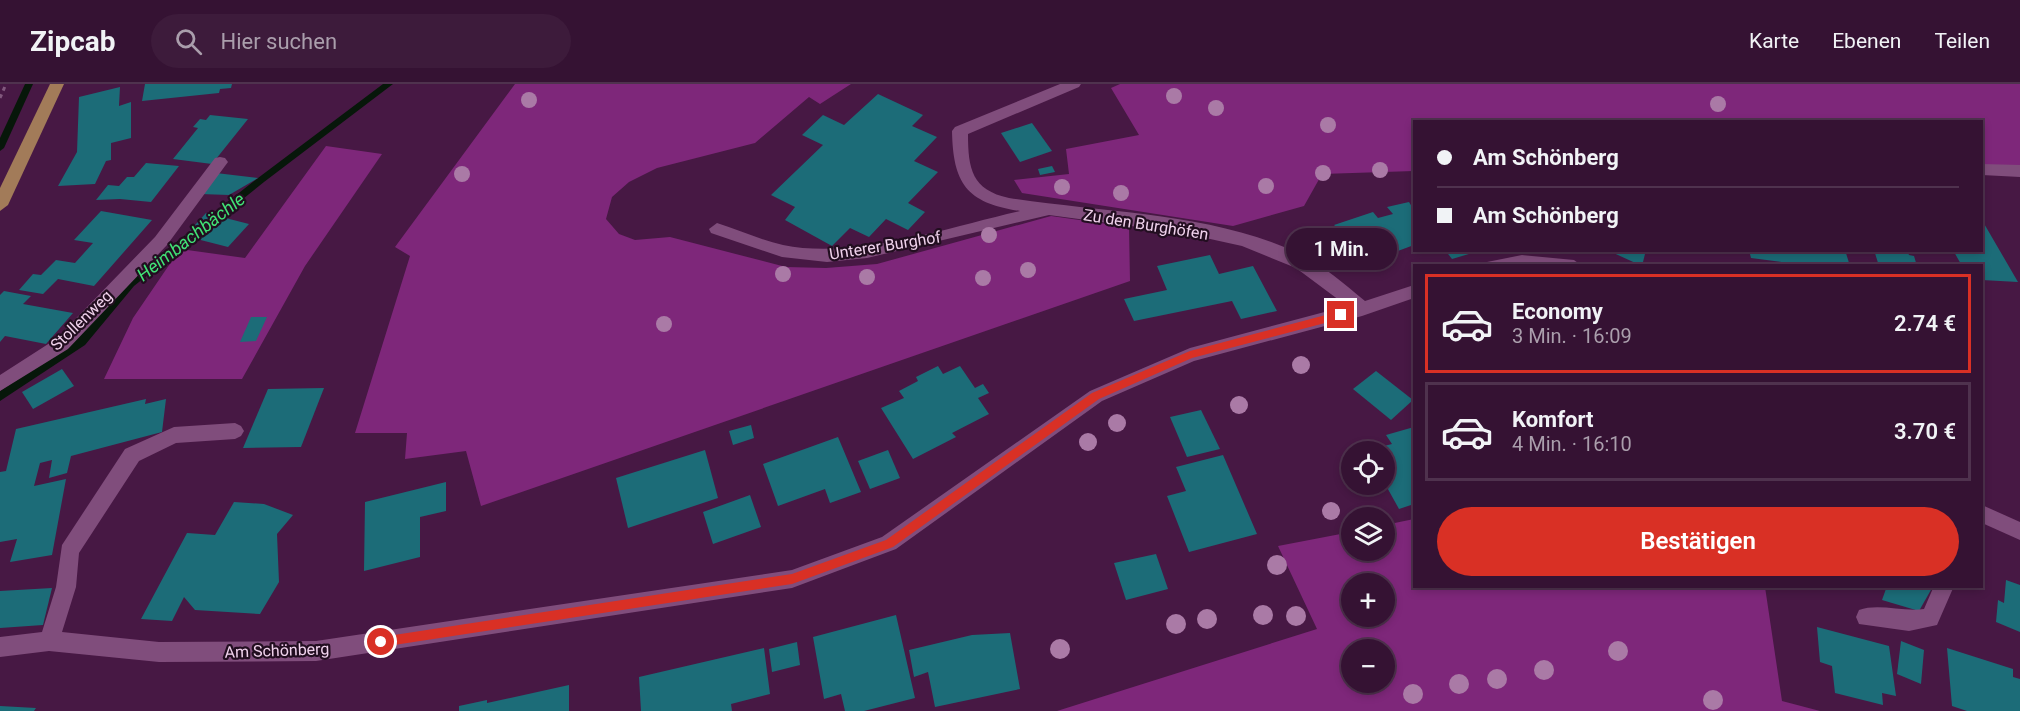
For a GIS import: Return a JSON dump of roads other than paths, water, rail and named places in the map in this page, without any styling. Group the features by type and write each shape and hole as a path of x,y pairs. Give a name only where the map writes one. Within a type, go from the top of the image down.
{"main road":[{"path":"0,206 57,84"}],"street":[{"name":"Zu den Burghöfen","path":"1074,84 960,131 960,156 971,186 981,195 1014,204 1212,234 1255,245 1300,263 1326,278 1362,309"},
{"name":"Stollenweg","path":"0,384 62,344 160,241 220,162"},
{"path":"1983,170 2020,171"},
{"name":"Unterer Burghof","path":"717,229 782,251 827,256 878,249 1054,210"},
{"path":"1497,264 1502,262 1549,262 1562,264"},
{"name":"Am Schönberg","path":"0,646 49,641 159,652 316,651 792,579 889,543 1096,396 1190,355 1362,309 1413,292"},
{"path":"49,641 66,587 69,551 132,455 174,435 235,431"},
{"path":"1983,514 2020,531"},
{"path":"1866,617 1909,621 1930,618 1943,588"}],"waterway":[{"path":"0,148 29,84"},
{"name":"Heimbachbächle","path":"0,397 81,342 131,283 261,180 389,84"}]}
